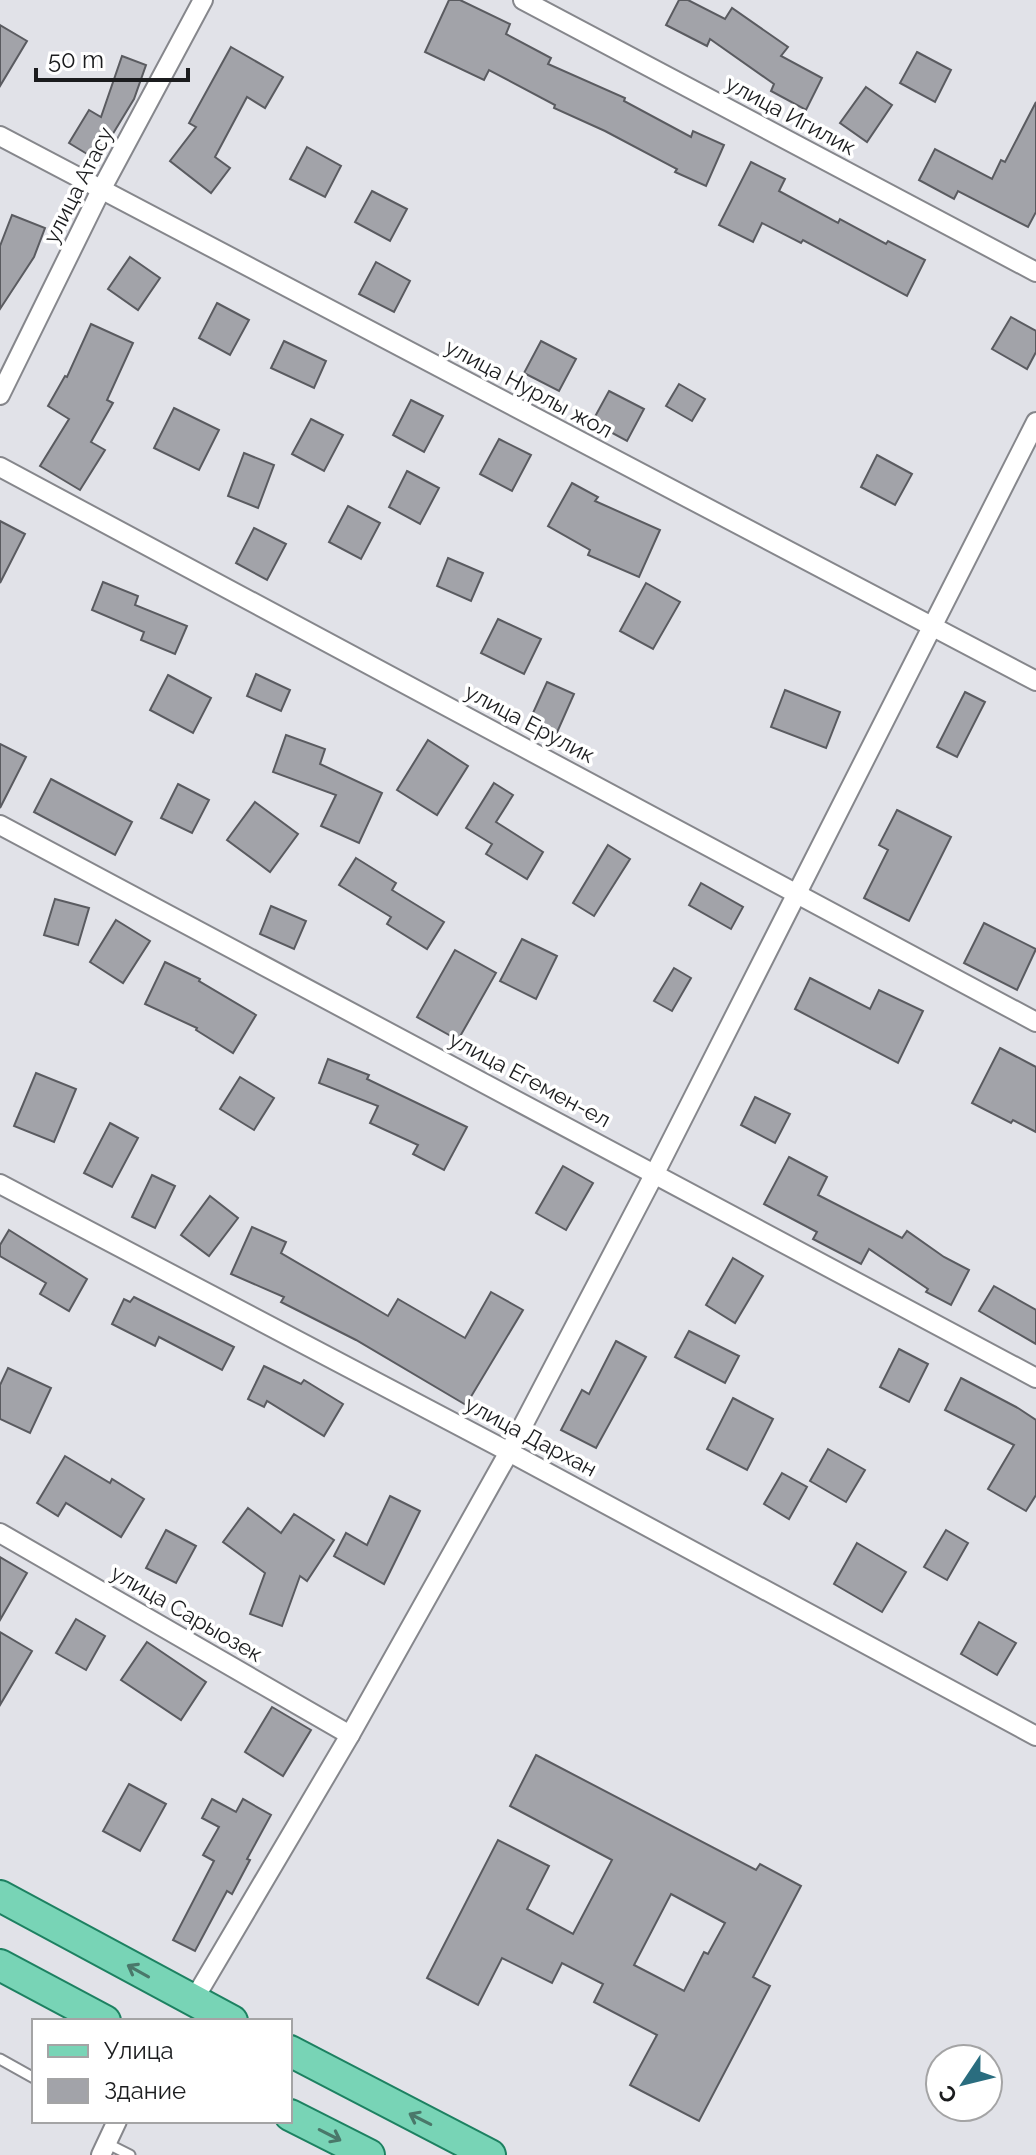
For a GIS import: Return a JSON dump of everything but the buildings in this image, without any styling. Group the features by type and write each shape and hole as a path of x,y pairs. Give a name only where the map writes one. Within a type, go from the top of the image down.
{"main road":[{"path":"0,1896 228,2019"},
{"path":"0,1965 101,2019"},
{"path":"292,2052 490,2155"},
{"path":"292,2116 369,2155"}],"street":[{"name":"улица Атасу","path":"0,395 101,190 203,0"},
{"name":"улица Игилик","path":"523,0 1036,272"},
{"name":"улица Нурлы жол","path":"0,136 1036,681"},
{"path":"193,2001 350,1735 509,1452 655,1173 1036,422"},
{"name":"улица Ерулик","path":"0,467 1036,1022"},
{"name":"улица Егемен-ел","path":"0,825 1036,1378"},
{"name":"улица Дархан","path":"0,1184 509,1452 1036,1736"},
{"name":"улица Сарыозек","path":"0,1533 350,1735"},
{"path":"104,2149 114,2123"}],"lane":[{"path":"0,2059 32,2077"},
{"path":"104,2149 130,2155"}]}
